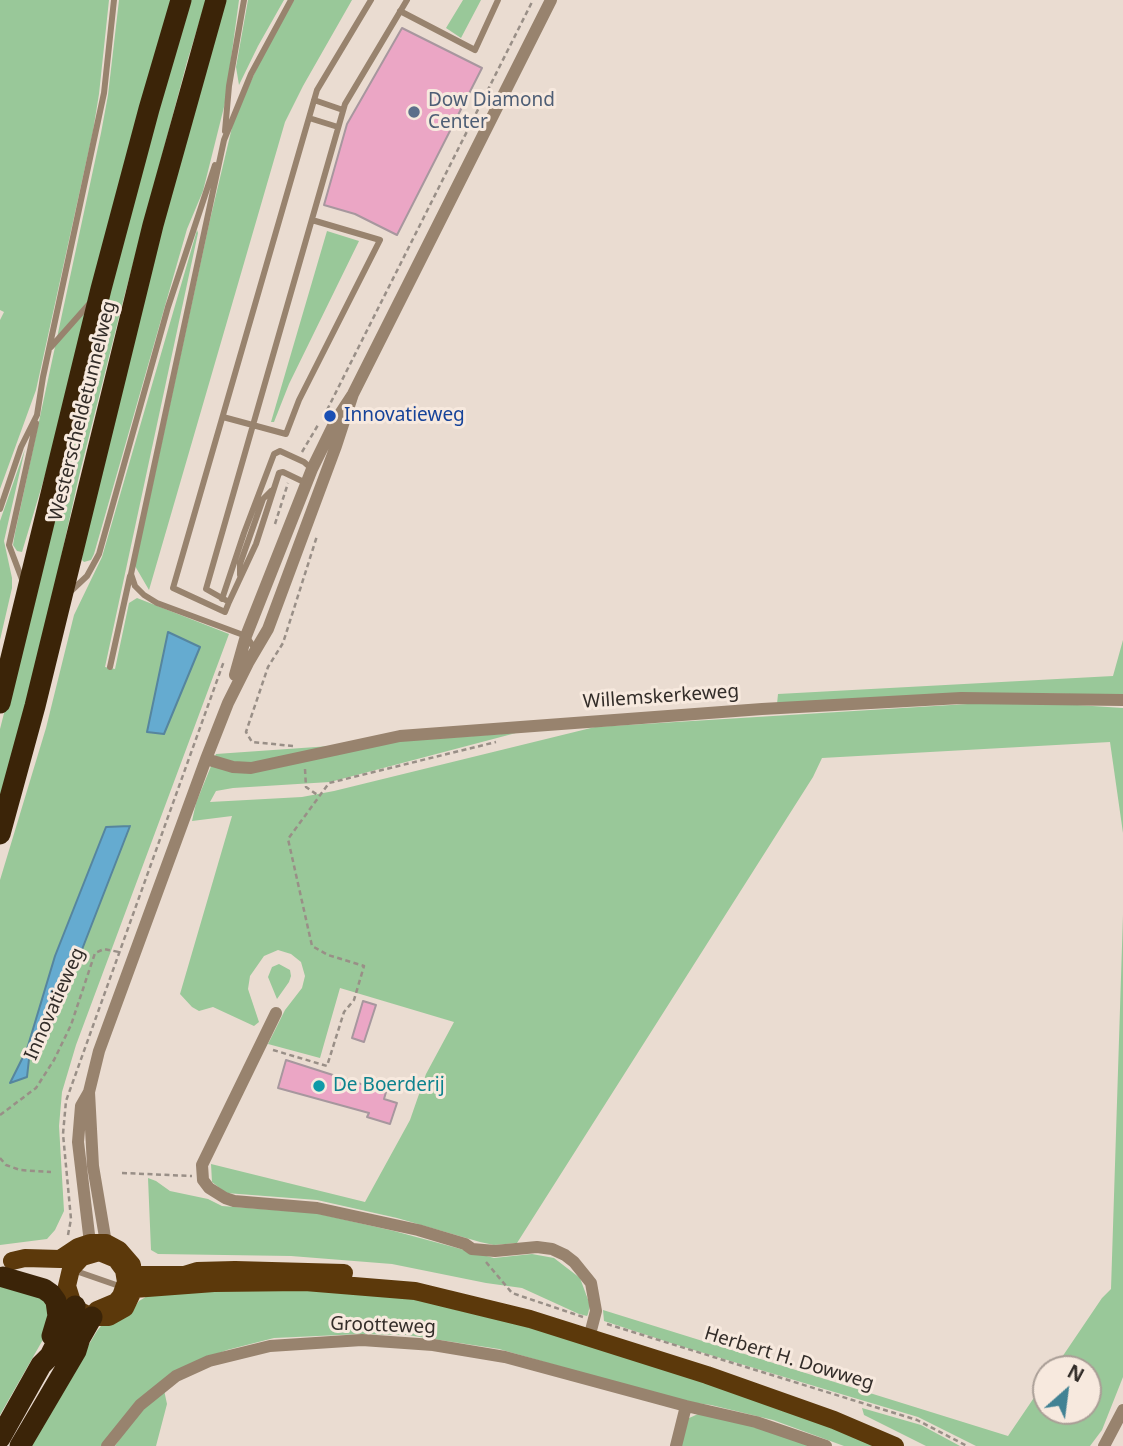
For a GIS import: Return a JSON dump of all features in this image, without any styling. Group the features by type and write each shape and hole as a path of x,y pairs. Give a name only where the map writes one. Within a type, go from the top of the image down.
{"highway":[{"name":"Westerscheldetunnelweg","path":"0,704 102,289 149,109 181,0"},
{"name":"Westerscheldetunnelweg","path":"0,834 16,781 153,225 216,0"},
{"path":"0,1438 41,1365 57,1323 56,1301 44,1289 4,1268"},
{"path":"20,1446 76,1351 86,1341 78,1292"},
{"path":"41,1365 50,1356 78,1292"}],"main road":[{"path":"78,1292 14,1275 4,1268 25,1258 49,1260 78,1292 97,1310 116,1302 130,1278 122,1266 108,1254 92,1247 82,1257 78,1292"},
{"name":"Herbert H. Dowweg","path":"130,1278 183,1267 197,1271 335,1272 390,1279 415,1290"},
{"name":"Herbert H. Dowweg","path":"130,1278 214,1283 305,1282 415,1290 489,1308 707,1375 834,1420 895,1446"}],"street":[{"path":"228,703 246,636 312,469 551,0"},
{"path":"92,1247 81,1210 84,1197 78,1126 81,1106 89,1092 99,1051 206,759 228,703 268,629 352,394"},
{"path":"312,469 321,483"},
{"path":"306,483 321,483"},
{"name":"Willemskerkeweg","path":"206,759 233,767 251,768 400,736 749,710 961,698 1123,701"},
{"path":"276,1013 202,1165 203,1181 216,1194 234,1201 317,1208 418,1230 465,1244 472,1249 552,1249 574,1262 591,1283 595,1299 595,1320 589,1338"},
{"path":"89,1092 93,1166 92,1247"},
{"name":"Grootteweg","path":"107,1446 140,1405 176,1376 209,1361 270,1346 362,1340 433,1345 505,1357 756,1422 826,1446"},
{"path":"676,1446 686,1406"},
{"path":"1104,1446 1123,1410"}],"lane":[{"path":"28,593 9,545 104,93 114,0"},
{"path":"110,667 224,140 229,86 244,0"},
{"path":"61,600 87,576 99,554 168,307 224,140 251,74 291,0"},
{"path":"312,469 304,462 280,451 274,454 231,573 225,612 173,588 317,90 371,0"},
{"path":"226,601 206,589 343,110 407,0"},
{"path":"400,11 475,50 498,0"},
{"path":"314,100 343,110"},
{"path":"309,118 338,127"},
{"path":"223,417 286,435 299,400 380,240 312,220"},
{"path":"49,348 102,289"},
{"path":"0,509 21,447 37,415"},
{"path":"226,601 256,544 278,473 283,472 306,483"},
{"path":"261,487 264,499"},
{"path":"240,578 240,564 264,499 272,490"},
{"path":"231,573 240,564"},
{"path":"131,574 135,586 157,603 246,636 255,650"},
{"path":"78,1292 130,1278"}],"path":[{"path":"319,796 306,787 302,747 252,742 246,732 268,667 283,643 320,527"},
{"path":"260,1046 327,1066 344,1012 354,1000 364,966 328,955 312,946 288,839 329,783 503,741"},
{"name":"Innovatieweg","path":"0,1115 36,1088 54,1060 76,1012 95,953 104,949 119,952 190,754"},
{"path":"0,1158 6,1165 20,1170 51,1172"},
{"path":"122,1173 186,1175 203,1181"},
{"name":"Herbert H. Dowweg","path":"472,1249 512,1293 917,1420 967,1446"}],"green space":[{"path":"0,0 109,0 93,131 36,390 0,489 0,320 4,312 0,310"},
{"path":"119,0 172,0 52,452 22,552 17,551 13,545 15,533 101,133"},
{"path":"189,0 206,0 122,305 0,806 0,729 160,96"},
{"path":"224,0 239,0 225,103 203,191 187,229 94,554 91,560 84,562 85,522 91,491"},
{"path":"248,0 284,0 239,85 236,67"},
{"path":"294,0 352,0 285,122 149,590 135,566 234,119 265,50"},
{"path":"463,0 481,0 461,38 446,28"},
{"path":"197,230 105,667 115,669 129,603 137,598 229,634 76,1045 62,1092 59,1126 64,1211 55,1230 47,1239 0,1245 0,880 46,728 74,615 102,557","holes":["168,633 199,647 147,732","106,827 55,1019 29,1060 11,1082 27,1049 55,956"]},
{"path":"327,231 359,241 289,384 274,422 271,422"},
{"path":"25,449 4,541 12,588 0,640 0,521"},
{"path":"1123,640 1123,695 1018,693 777,704 778,694 1113,676"},
{"path":"1016,701 1123,708 1123,833 1110,742 822,758 813,777 517,1243 494,1245 480,1242 397,1218 317,1200 226,1193 212,1182 211,1164 365,1202 410,1120 426,1074 454,1022 340,988 320,1058 268,1044 285,1010 302,988 305,976 301,962 291,954 278,950 264,956 250,976 248,989 259,1022 254,1026 213,1007 199,1011 180,994 232,816 192,821 196,803 216,754 516,733 330,782 216,791 210,802 302,797 595,727"},
{"path":"1123,915 1123,1377 1102,1430 1090,1446 976,1446 918,1417 604,1321 603,1310 1008,1436 1032,1401 1032,1425 1102,1425 1102,1355 1063,1355 1111,1289"},
{"path":"279,964 290,970 291,976 277,999 268,977 272,967"},
{"path":"148,1178 170,1191 208,1199 222,1206 315,1213 494,1258 532,1254 554,1258 580,1278 590,1305 588,1314 579,1314 522,1288 392,1264 291,1256 158,1254 151,1250"},
{"path":"0,1284 34,1293 47,1304 49,1329 0,1415"},
{"path":"244,1286 388,1294 486,1314 671,1371 824,1423 876,1446 844,1446 773,1420 711,1405 681,1401 499,1349 407,1335 361,1334 274,1338 227,1350 189,1365 101,1446 28,1446 101,1326 133,1309 149,1295"},
{"path":"164,1390 167,1404 156,1446 115,1446 133,1419"},
{"path":"862,1408 921,1425 960,1446 926,1446 864,1415"},
{"path":"698,1414 715,1416 821,1446 678,1446 687,1419"}],"water":[{"path":"168,632 200,647 164,734 147,732"},
{"path":"130,826 55,1019 29,1059 27,1077 10,1083 27,1049 55,956 106,827"}],"building":[{"path":"402,28 482,68 397,235 355,214 324,205 347,124"},
{"path":"363,1001 376,1005 364,1042 352,1038"},
{"name":"De Boerderij","path":"286,1060 386,1092 384,1099 397,1103 390,1124 367,1117 369,1113 278,1088"}],"place":[{"name":"Dow Diamond Center","path":"414,112"},
{"name":"Innovatieweg","path":"330,416"},
{"name":"De Boerderij","path":"319,1086"}]}
